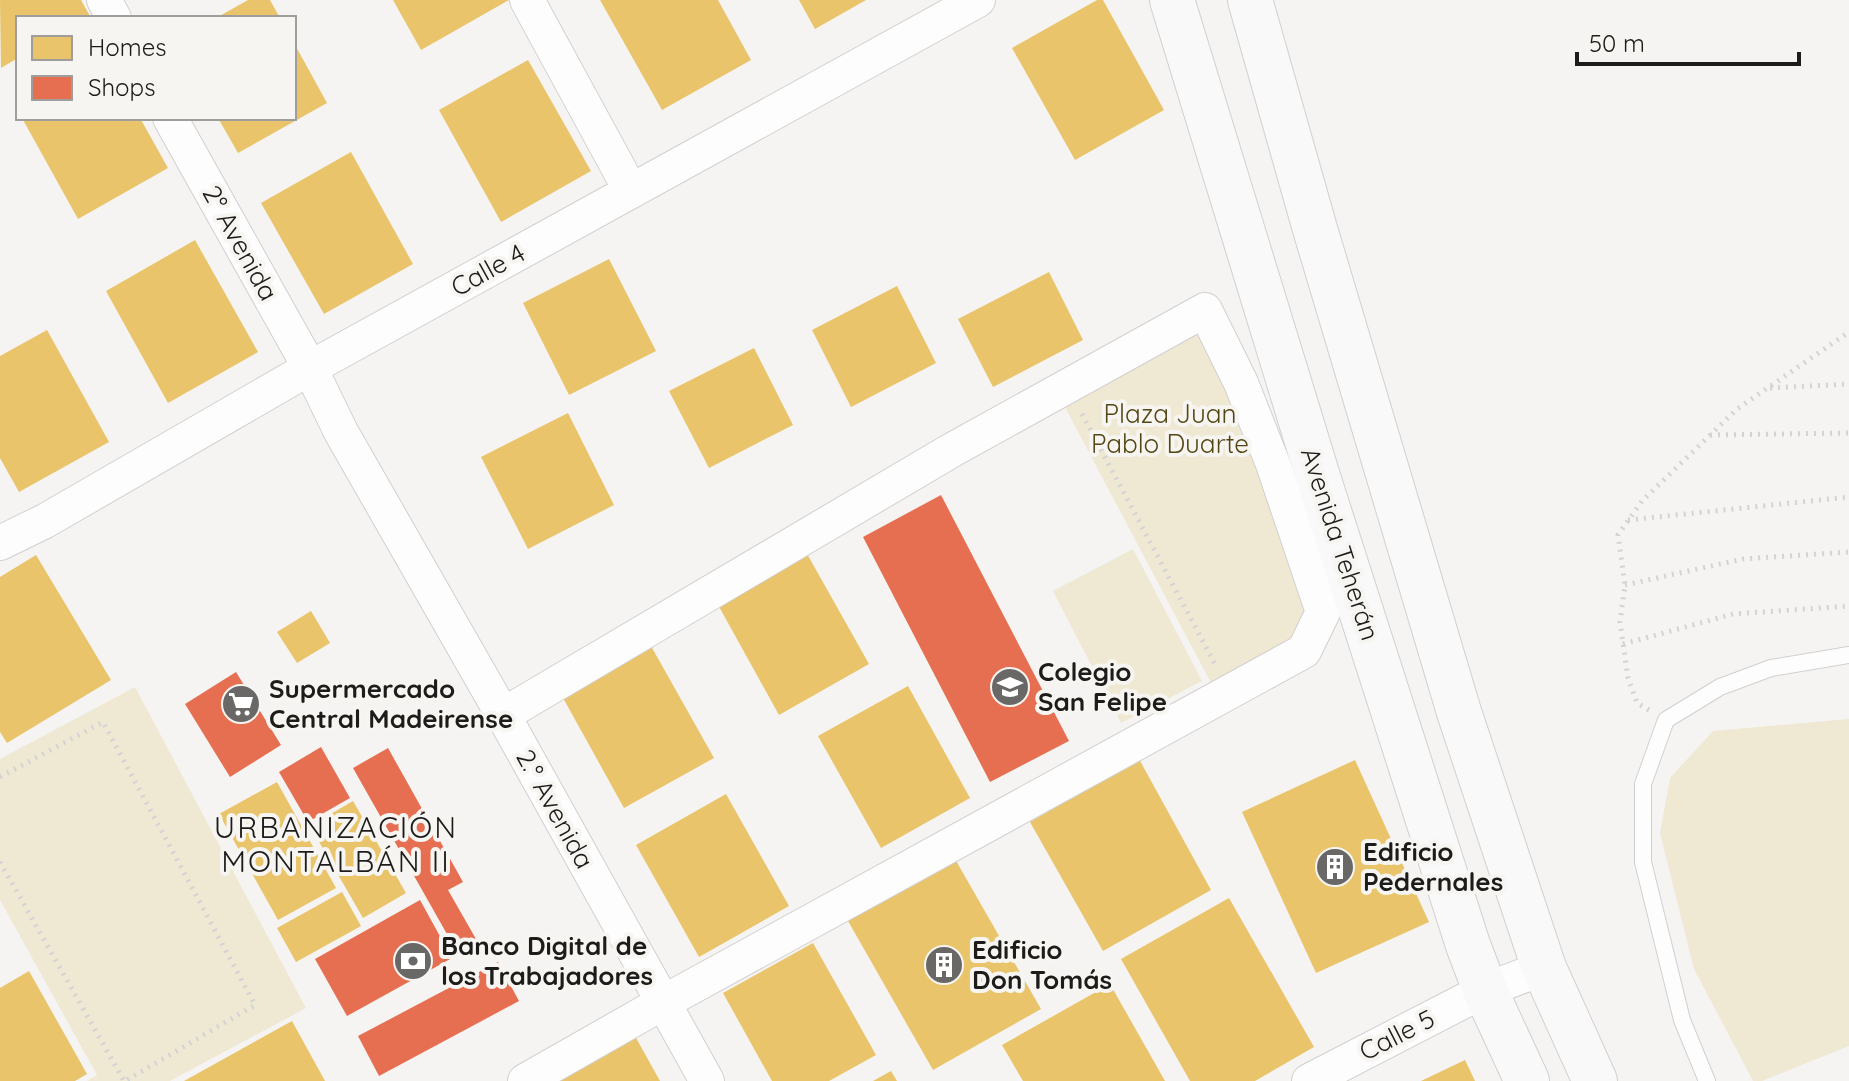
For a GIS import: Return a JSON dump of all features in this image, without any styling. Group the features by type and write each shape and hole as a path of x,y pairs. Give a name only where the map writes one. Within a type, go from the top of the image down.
{"main road":[{"name":"Avenida Teherán","path":"1172,0 1318,477 1468,945 1527,1081"},
{"path":"1250,0 1319,244 1459,712 1544,968 1595,1081"}],"street":[{"path":"527,0 631,191"},
{"name":"Calle 4","path":"2,536 45,521 310,368 978,0"},
{"name":"2° Avenida","path":"171,120 310,368"},
{"path":"503,715 952,450 1205,310 1241,383 1273,464 1323,612 1304,651 525,1081"},
{"name":"2.° Avenida","path":"310,368 341,432 707,1081"},
{"name":"Calle 5","path":"1309,1081 1485,990 1544,968"}],"lane":[{"path":"1707,1081 1682,1020 1643,862 1643,784 1666,720 1720,687 1771,668 1849,655"}],"path":[{"path":"1666,720 1637,703 1628,678 1620,622 1625,585 1618,535 1642,501 1737,409 1849,332"},
{"path":"1768,388 1849,384"},
{"path":"1068,386 1230,692"},
{"path":"1709,435 1849,433"},
{"path":"1628,520 1849,497"},
{"path":"1625,585 1743,559 1849,552"},
{"path":"1623,644 1733,614 1849,606"},
{"path":"0,777 103,722 255,1005 124,1081 0,862"}],"green space":[{"name":"Plaza Juan Pablo Duarte","path":"1205,310 1322,612 1304,651 1219,698 1058,394"},
{"path":"1133,549 1202,681 1121,723 1053,591"},
{"path":"135,687 306,1008 170,1081 87,1081 97,1075 0,900 0,759"},
{"path":"1849,719 1849,1046 1762,1081 1753,1081 1694,969 1660,833 1670,778 1713,731"}],"building: Homes":[{"path":"0,0 81,0 90,16 16,16 16,59 1,68"},
{"path":"248,0 270,0 279,16 220,16"},
{"path":"393,0 509,0 421,50"},
{"path":"600,0 718,0 751,60 662,110"},
{"path":"799,0 866,0 815,29"},
{"path":"1097,0 1103,0 1164,110 1075,160 1012,48"},
{"path":"296,47 327,103 238,153 219,120 296,120"},
{"path":"528,60 591,171 501,222 439,110"},
{"path":"23,120 141,120 168,168 78,219"},
{"path":"351,152 413,264 324,314 261,203"},
{"path":"195,240 258,352 168,403 106,291"},
{"path":"609,259 656,351 569,395 523,303"},
{"path":"1049,272 1083,340 993,387 958,319"},
{"path":"897,286 936,363 851,407 812,330"},
{"path":"47,330 109,442 19,492 0,458 0,356"},
{"path":"754,348 793,425 709,468 669,391"},
{"path":"568,413 614,505 528,549 481,457"},
{"path":"806,552 869,664 779,715 717,603"},
{"path":"36,555 111,680 7,743 0,732 0,577"},
{"path":"311,611 330,643 297,663 277,632"},
{"path":"651,646 714,758 624,808 562,696"},
{"path":"908,686 970,798 881,848 818,736"},
{"path":"1139,759 1211,890 1103,951 1030,822"},
{"name":"Edificio Pedernales","path":"1355,760 1429,922 1316,973 1242,812"},
{"path":"277,782 336,888 278,920 219,814"},
{"path":"726,794 789,906 699,957 636,845"},
{"path":"353,801 406,893 363,918 310,826"},
{"name":"Edificio Don Tomás","path":"955,859 1041,1009 933,1070 848,921"},
{"path":"342,892 361,926 296,962 277,928"},
{"path":"1229,898 1314,1047 1255,1081 1190,1081 1121,959"},
{"path":"813,943 876,1055 829,1081 772,1081 723,993"},
{"path":"29,971 87,1074 75,1081 0,1081 0,988"},
{"path":"1110,984 1165,1081 1023,1081 1002,1045"},
{"path":"292,1021 325,1081 184,1081"},
{"path":"630,1027 660,1081 536,1081"},
{"path":"1465,1060 1475,1081 1421,1081"},
{"path":"891,1071 897,1081 873,1081"}],"building: Shops":[{"path":"941,495 1069,741 990,782 863,537"},
{"path":"236,672 281,745 230,777 185,704"},
{"path":"321,747 350,798 308,822 279,772"},
{"path":"388,748 463,882 448,890 476,939 456,950 353,768"},
{"path":"420,900 452,958 347,1016 315,959"},
{"path":"498,962 519,1001 379,1076 358,1036"}],"place":[{"name":"Colegio San Felipe","path":"1010,687"},
{"name":"Supermercado Central Madeirense","path":"241,704"},
{"name":"Edificio Pedernales","path":"1335,867"},
{"name":"Banco Digital de los Trabajadores","path":"413,961"},
{"name":"Edificio Don Tomás","path":"944,965"}],"district":[{"name":"URBANIZACIÓN MONTALBÁN II","path":"336,845"}]}
